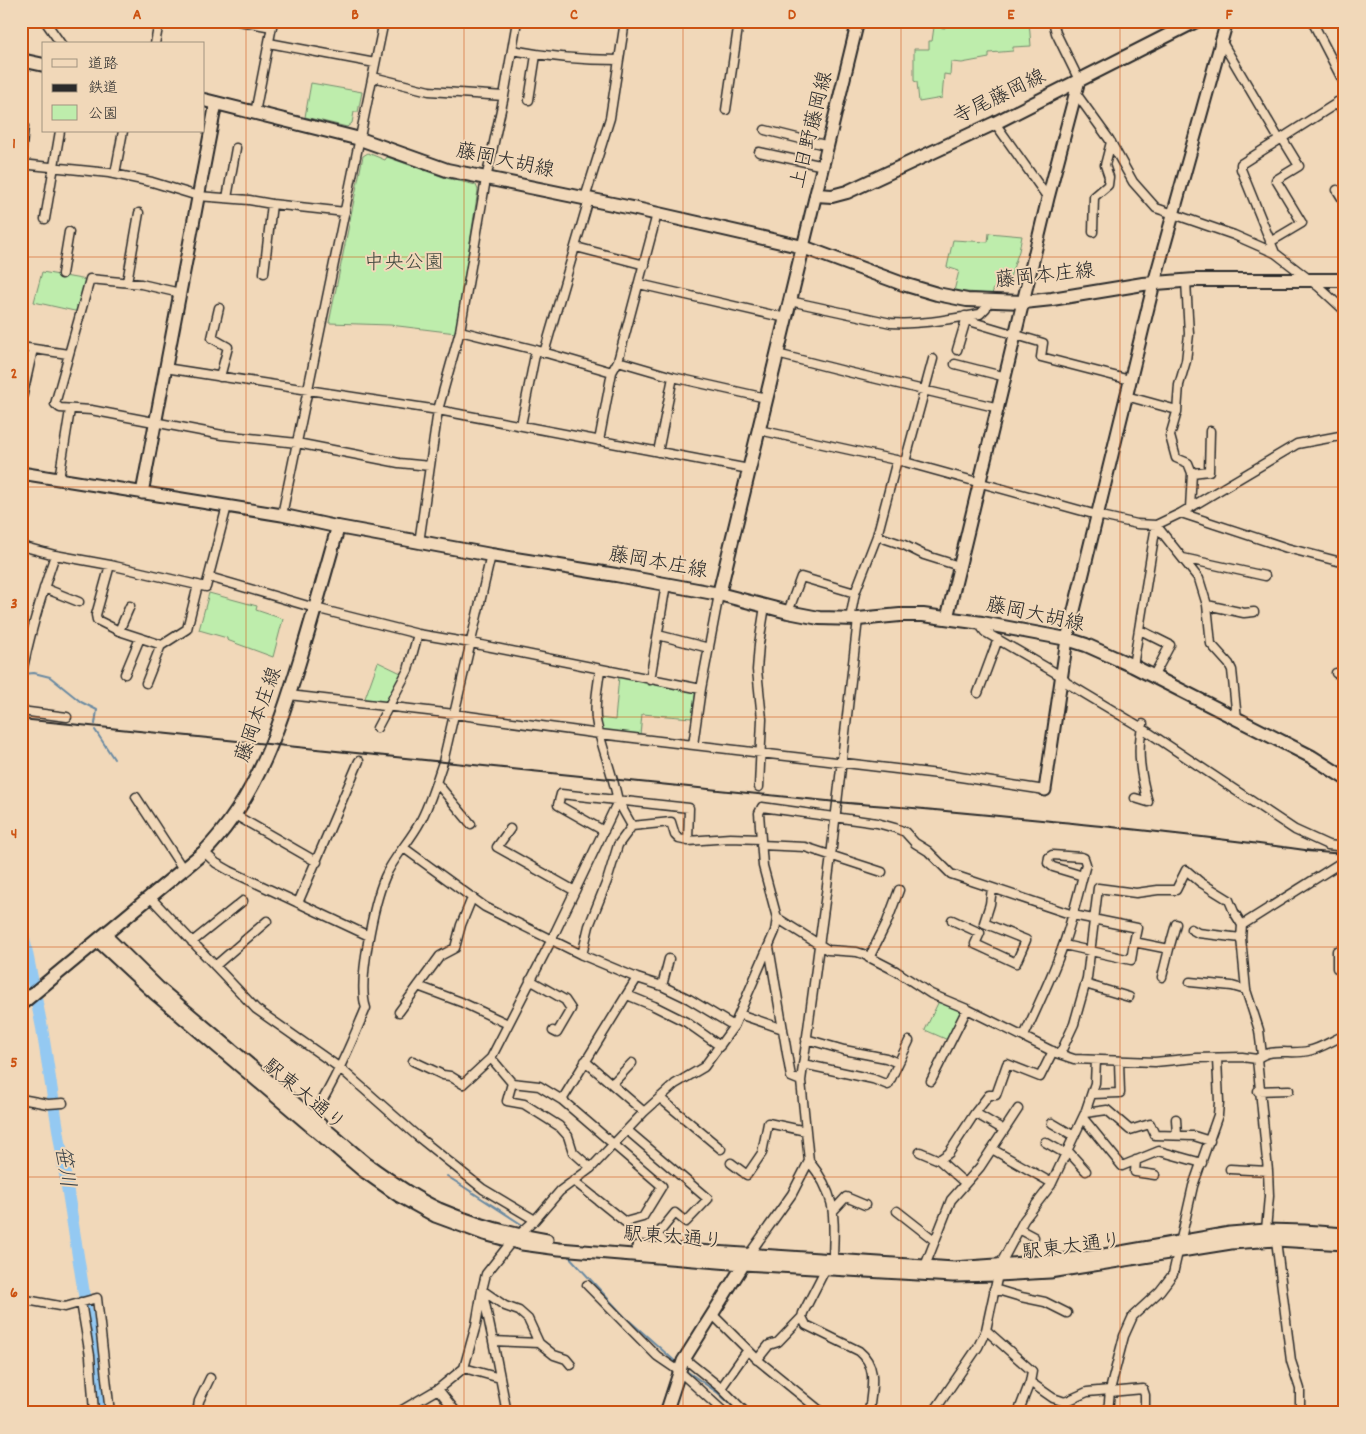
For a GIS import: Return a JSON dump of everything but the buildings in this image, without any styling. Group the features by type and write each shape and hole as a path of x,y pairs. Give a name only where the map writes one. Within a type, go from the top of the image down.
{"main road":[{"name":"寺尾藤岡線","path":"816,195 832,196 847,192 995,123 1196,21"},
{"path":"21,60 42,65"},
{"name":"藤岡大胡線","path":"210,102 360,139 447,170 803,247"},
{"name":"藤岡本庄線","path":"29,998 204,852 235,815 262,768 289,695 338,527 491,556 719,594 803,247 884,278 937,294 967,300 1024,302 1154,283 1186,281 1345,280"},
{"name":"藤岡大胡線","path":"719,594 819,618 854,619 923,615 982,623 1067,639 1086,645 1134,666 1312,757 1345,778"}],"street":[{"path":"45,21 60,42"},
{"path":"239,21 272,24 255,113"},
{"path":"282,515 384,21"},
{"path":"419,543 438,410 460,332 486,179 504,96 517,21"},
{"path":"544,353 576,247 587,199 610,118 624,21"},
{"path":"726,110 739,21"},
{"path":"841,21 857,22"},
{"path":"947,618 1048,198 1079,80 1056,33 1053,21"},
{"path":"289,695 454,714 842,764 946,775 1045,790 1067,639 1154,283 1227,21"},
{"path":"1312,21 1345,86"},
{"path":"155,42 159,22"},
{"name":"上日野藤岡線","path":"803,247 829,146 857,22"},
{"path":"1222,42 1299,166 1276,180 1302,223 1270,242"},
{"path":"269,43 375,63"},
{"path":"512,50 536,55 587,60 619,60"},
{"path":"528,100 536,55"},
{"path":"373,77 429,91 504,96"},
{"path":"1075,92 1111,142 1133,182 1156,208 1234,235 1275,253 1319,287 1345,312"},
{"path":"1275,253 1241,169 1241,164 1341,100 1345,115"},
{"path":"142,493 198,196 210,102"},
{"path":"995,123 1048,198"},
{"path":"21,158 24,126"},
{"path":"765,130 829,146"},
{"path":"45,220 60,132"},
{"path":"115,174 123,132"},
{"path":"1093,232 1094,198 1108,185 1109,177 1105,165 1111,142"},
{"path":"227,198 236,148"},
{"path":"758,152 824,166"},
{"path":"21,164 115,174 152,182 198,196 249,200 345,212"},
{"path":"1337,190 1345,203"},
{"path":"264,273 272,204"},
{"path":"127,282 139,213"},
{"path":"599,441 612,372 618,361 657,214"},
{"path":"62,274 69,232"},
{"path":"576,247 645,265"},
{"path":"180,294 141,284 90,279 68,354 56,404 60,408 70,410 91,410 222,434 297,443 400,463 430,466"},
{"path":"1186,281 1189,334 1186,361 1179,386 1177,410 1170,436 1176,458 1188,462 1192,473 1190,508"},
{"path":"639,284 786,318"},
{"path":"790,301 891,323 904,324 965,318 980,314 986,308 987,301"},
{"path":"219,308 212,338 228,347 220,377"},
{"path":"965,318 1016,336 1043,343 1040,357 1130,380"},
{"path":"957,350 965,318"},
{"path":"460,332 536,350 612,372"},
{"path":"21,347 68,354"},
{"path":"21,403 33,349"},
{"path":"522,425 536,350"},
{"path":"777,354 999,408"},
{"path":"666,1413 682,1364 698,1335 750,1253 792,1194 809,1161 801,1081 842,764 855,593 877,536 933,359"},
{"path":"618,361 674,377 766,398"},
{"path":"955,364 1006,378"},
{"path":"166,368 438,410 749,469"},
{"path":"658,452 674,377"},
{"path":"1126,396 1177,410"},
{"path":"59,479 70,410"},
{"path":"759,430 901,461 1097,515 1137,524 1156,525 1190,508 1297,444 1345,435"},
{"path":"1192,473 1209,471 1210,431"},
{"path":"21,473 282,515 338,527"},
{"path":"21,546 55,555 206,586 227,506"},
{"path":"1181,513 1287,548 1345,563"},
{"path":"1156,525 1199,579 1207,605 1211,644 1232,670 1237,719"},
{"path":"1134,666 1156,525"},
{"path":"877,536 904,545 924,555 959,566"},
{"path":"21,678 23,658 55,555"},
{"path":"312,1118 340,1068 366,1008 363,1000 363,986 370,926 385,876 420,822 436,782 491,556"},
{"path":"1183,558 1265,576"},
{"path":"110,565 96,615 97,620 119,631 161,645 169,642 187,629 198,585"},
{"path":"788,612 801,577 855,593"},
{"path":"209,578 315,608 418,634 701,689"},
{"path":"650,680 666,584"},
{"path":"44,588 79,602"},
{"path":"693,744 701,689 719,594"},
{"path":"1207,605 1244,613 1254,612"},
{"path":"119,631 130,606"},
{"path":"759,787 762,719 757,670 758,644 765,606"},
{"path":"982,623 982,628 985,632 1061,676 1067,683 1142,726 1295,830 1328,845 1345,847"},
{"path":"1140,630 1170,646 1153,676"},
{"path":"377,728 408,670 418,634"},
{"path":"658,635 709,648"},
{"path":"125,674 140,638"},
{"path":"978,693 998,639"},
{"path":"146,683 161,645"},
{"path":"600,670 596,723 605,758 614,779 618,801 632,826"},
{"path":"21,710 67,717"},
{"path":"1135,798 1148,802 1143,785 1139,749 1142,726"},
{"path":"298,903 317,862 358,761"},
{"path":"436,782 471,824"},
{"path":"604,831 558,805 562,794 689,808 688,841"},
{"path":"136,797 183,869"},
{"path":"413,1061 442,1075 450,1076 463,1084 491,1058 551,940 618,801"},
{"path":"397,1413 409,1410 464,1368 476,1326 486,1274 516,1238 560,1192 590,1168 644,1112 675,1084 704,1067 734,1026 769,947 775,931 777,918 766,884 760,842 759,813 762,807 877,823 905,832 951,874 1073,915 1137,928 1131,960 1064,945"},
{"path":"235,815 317,862"},
{"path":"582,955 589,926 607,881 618,845 632,826 671,822 675,835 679,839 688,841 730,838 805,847 882,872"},
{"path":"510,829 497,848 575,891"},
{"path":"404,848 485,907 582,955 637,978 662,986 697,1003 734,1026"},
{"path":"204,852 230,872 369,936"},
{"path":"1024,1036 1064,945 1073,915 1083,876 1086,864 1084,858 1052,855 1049,857 1048,862 1052,867 1083,876"},
{"path":"1242,925 1345,860"},
{"path":"939,1160 949,1153 990,1094 996,1095 1007,1064 1040,1077 1074,1024 1085,984 1098,888 1136,893 1176,890 1186,870 1200,882 1229,900 1242,925 1241,938 1246,990 1259,1030 1258,1091 1268,1171 1269,1196 1266,1230"},
{"path":"984,923 1026,940 1016,962 975,944 990,904 992,888"},
{"path":"869,958 887,922 899,890"},
{"path":"150,897 256,1009 340,1068 417,1136 476,1183 535,1220"},
{"path":"399,1012 440,956 455,948 461,925 472,898"},
{"path":"192,942 243,901"},
{"path":"777,918 828,950 856,952 896,971 931,994 1074,1059 1155,1062 1196,1058 1259,1057 1270,1052 1309,1051 1345,1035"},
{"path":"952,920 980,933"},
{"path":"215,966 267,921"},
{"path":"1162,977 1176,924"},
{"path":"1191,929 1198,933 1241,938"},
{"name":"駅東大通り","path":"102,938 367,1164 403,1189 439,1209 516,1238 522,1244 559,1249 743,1264 830,1263 999,1270"},
{"name":"駅東大通り","path":"102,938 154,994 362,1170 398,1196 435,1216 484,1234 560,1242 750,1253 953,1276 1180,1247 1276,1240 1345,1244"},
{"path":"1134,942 1169,950"},
{"path":"769,947 791,1077 801,1081"},
{"path":"1337,951 1337,968 1345,968"},
{"path":"662,986 669,959"},
{"path":"562,1100 637,978"},
{"path":"530,980 565,1000 571,1009 557,1033 553,1031"},
{"path":"1190,982 1232,986 1246,990"},
{"path":"1085,984 1129,997"},
{"path":"418,986 461,1002 508,1024"},
{"path":"627,995 686,1022 720,1046"},
{"path":"931,1081 967,1009"},
{"path":"739,1014 783,1029"},
{"path":"806,1039 844,1050 886,1058 898,1063"},
{"path":"803,1064 873,1079 888,1085 909,1041"},
{"path":"491,1058 512,1083 539,1086 562,1100 662,1186 643,1217 625,1222 574,1181"},
{"path":"1108,1413 1110,1391 1124,1336 1133,1316 1160,1291 1173,1274 1193,1186 1218,1115 1217,1058"},
{"path":"933,1413 978,1347 986,1330 999,1270 1024,1220 1052,1183 1067,1152 1092,1094 1096,1077 1096,1060"},
{"path":"585,1061 644,1112"},
{"path":"1092,1094 1120,1093 1119,1061"},
{"path":"612,1084 632,1063"},
{"path":"512,1083 507,1101 524,1104 560,1126 568,1136 573,1152 590,1168"},
{"path":"1258,1091 1289,1090"},
{"path":"660,1098 720,1149"},
{"path":"21,1099 48,1104 63,1103"},
{"path":"926,1266 934,1240 951,1200 980,1167 1018,1109"},
{"path":"1084,1115 1107,1110 1130,1130 1150,1124 1155,1135 1194,1136 1210,1141"},
{"path":"975,1113 1004,1130"},
{"path":"1084,1115 1122,1166 1159,1151 1202,1163"},
{"path":"1176,1119 1177,1135"},
{"path":"731,1163 747,1175 762,1153 768,1123 806,1131"},
{"path":"1052,1123 1074,1136"},
{"path":"627,1130 708,1199 686,1222 675,1213 658,1234 669,1249"},
{"path":"1045,1142 1067,1152 1086,1171"},
{"path":"992,1149 1052,1183"},
{"path":"920,1152 939,1160 965,1183"},
{"path":"1136,1160 1135,1172 1155,1175"},
{"path":"757,1360 769,1345 778,1342 802,1317 830,1263 834,1220 832,1202 822,1176 809,1161"},
{"path":"1230,1169 1268,1171"},
{"path":"833,1211 846,1197 864,1205"},
{"path":"897,1211 934,1240"},
{"path":"1019,1229 1034,1237"},
{"name":"駅東大通り","path":"1180,1247 1230,1234 1266,1230 1304,1230 1345,1234"},
{"path":"1276,1240 1291,1361 1300,1389 1300,1413"},
{"path":"587,1285 657,1356 682,1364 721,1388 746,1413"},
{"path":"994,1289 1045,1302 1067,1314"},
{"path":"482,1290 507,1413"},
{"path":"482,1290 528,1318 539,1343 554,1354 566,1359 572,1365"},
{"path":"21,1299 65,1307 97,1298 110,1413"},
{"path":"81,1302 90,1356 94,1413"},
{"path":"712,1315 757,1360 823,1413"},
{"path":"802,1317 806,1325 858,1351 866,1357 872,1367 869,1413"},
{"path":"986,1330 1032,1371 1030,1382 1018,1413"},
{"path":"493,1340 539,1343"},
{"path":"721,1388 747,1351"},
{"path":"682,1364 725,1413"},
{"path":"464,1368 500,1378"},
{"path":"196,1413 199,1401 210,1378"},
{"path":"1030,1382 1053,1398 1065,1402 1087,1392 1143,1389 1145,1413"},
{"path":"438,1388 457,1413"},
{"path":"1065,1402 1066,1413"}],"green space":[{"path":"946,21 1029,21 1031,46 1013,47 1013,51 989,53 989,58 962,63 951,62 950,75 944,74 942,98 919,102 917,82 914,81 914,49 929,49 929,41 932,41 934,27 945,28"},
{"path":"311,83 362,92 358,112 354,112 352,123 347,127 305,117"},
{"name":"中央公園","path":"368,153 385,160 387,157 446,178 476,185 478,190 456,333 390,325 329,323 363,156"},
{"path":"989,233 1022,236 1009,280 1003,278 994,288 992,294 954,291 959,271 947,267 953,240 988,242"},
{"path":"42,272 87,280 79,312 34,302"},
{"path":"209,593 257,606 256,610 283,619 273,657 227,640 227,638 199,630"},
{"path":"378,662 401,673 386,703 364,701"},
{"path":"619,676 696,690 692,718 642,714 640,735 602,732 599,718 615,720"},
{"path":"939,1001 961,1010 962,1013 948,1040 925,1030"}],"waterway":[{"path":"24,674 34,673 50,677 81,702 97,710 95,724"},
{"path":"95,730 114,759"},
{"name":"笹川","path":"21,923 42,1028 99,1389 100,1413"},
{"path":"447,1176 524,1226"},
{"path":"566,1253 624,1316 678,1364"},
{"path":"685,1370 718,1393 740,1413"}],"railway":[{"path":"21,719 837,802 1118,828 1312,851"},
{"path":"1306,851 1345,854"}]}
